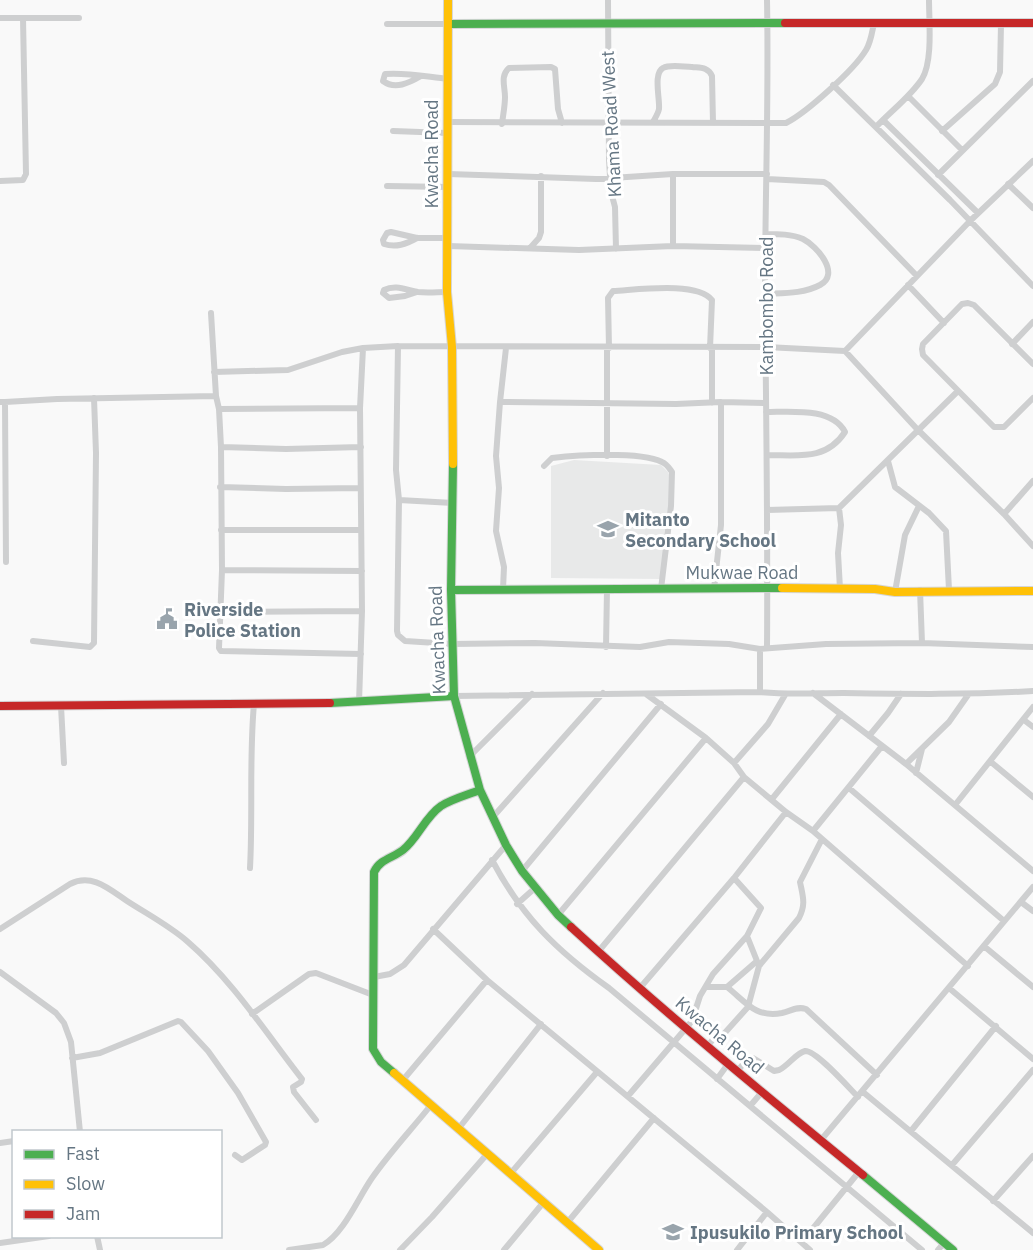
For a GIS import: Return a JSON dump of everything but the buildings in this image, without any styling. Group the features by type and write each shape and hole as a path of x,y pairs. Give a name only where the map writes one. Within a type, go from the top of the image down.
{"main road":[{"name":"Kwacha Road","path":"448,0 447,292 452,347 451,590 454,696 469,757 480,790 492,818 522,871 558,915 639,989 821,1140 941,1246 953,1250"},
{"path":"448,24 1033,23"},
{"name":"Mukwae Road","path":"451,590 768,588 875,589 895,592 920,590 1033,591"},
{"path":"0,706 359,703 454,696"},
{"path":"480,790 437,809 402,851 380,861 376,866 374,872 373,1049 381,1062 596,1249"}],"street":[{"name":"Khama Road West","path":"608,0 611,178 615,207 616,249"},
{"name":"Kambombo Road","path":"767,0 768,122 765,294 767,648"},
{"path":"876,127 908,96 925,72 928,61 929,0"},
{"path":"0,18 79,18"},
{"path":"0,181 23,180 26,174 23,18"},
{"path":"447,122 502,124 786,123 796,118 833,85 866,50 874,23"},
{"path":"387,24 448,24"},
{"path":"942,131 998,79 1001,24"},
{"path":"502,124 506,71 509,68 551,67 555,69 557,75 558,109 562,123"},
{"path":"653,122 659,109 657,76 660,70 664,67 685,67 704,68 710,71 713,123"},
{"path":"421,76 408,84 392,86 383,81 385,74 421,76 448,79"},
{"path":"939,175 1033,81"},
{"path":"833,85 950,200 1033,286"},
{"path":"908,96 962,150"},
{"path":"883,120 978,213"},
{"path":"393,131 447,133"},
{"path":"844,351 970,221 1033,161"},
{"path":"448,174 611,178 673,174 767,177 818,182 830,185 916,276"},
{"path":"673,174 673,246"},
{"path":"530,248 541,232 541,176"},
{"path":"1008,184 1033,208"},
{"path":"387,186 448,187"},
{"path":"950,200 957,193"},
{"path":"417,238 398,245 384,244 383,240 387,233 391,232 448,242 530,248 579,250 673,246 766,248"},
{"path":"765,294 810,290 822,285 828,278 829,272 821,256 812,245 804,240 780,234 766,234"},
{"path":"908,285 944,322"},
{"path":"607,456 609,293 684,288 703,293 712,300 712,403"},
{"path":"417,292 447,292"},
{"path":"1033,364 974,304 962,304 923,344 922,350 923,355 994,427 1004,427 1033,398"},
{"path":"212,313 214,372 221,447 222,570 219,648 221,651 361,654"},
{"path":"1012,344 1033,322"},
{"path":"398,346 396,470 399,500 398,635 405,641 640,647 669,642 729,644 760,649 826,644 922,643 1033,647"},
{"path":"214,372 288,370 342,352 398,346 766,347 844,351 917,429 1004,514 1033,546"},
{"path":"359,703 363,611 360,408 363,348"},
{"path":"503,589 504,567 496,531 499,488 496,456 506,348"},
{"path":"767,510 839,508 888,461 917,429 958,392"},
{"path":"6,562 3,402 216,396"},
{"path":"33,641 90,647 94,643 96,453 94,398"},
{"path":"500,402 765,403"},
{"path":"714,589 721,525 721,402"},
{"path":"1027,405 1033,411"},
{"path":"219,409 360,408"},
{"path":"766,412 820,414 841,425 845,432 818,454 767,455"},
{"path":"221,447 286,449 361,447"},
{"path":"544,466 552,458 607,456 625,456 664,462 672,472 671,506 661,589"},
{"path":"888,461 895,487 929,513 946,531 949,590"},
{"path":"1004,514 1033,481"},
{"path":"220,487 360,488"},
{"path":"399,500 453,503"},
{"path":"895,592 904,535 919,506"},
{"path":"839,508 840,589"},
{"path":"221,530 361,530"},
{"path":"222,570 362,571"},
{"path":"606,646 607,589"},
{"path":"920,590 922,643"},
{"path":"220,612 363,611"},
{"path":"760,649 760,692"},
{"path":"454,696 760,692 785,695 813,693 968,695 1033,691"},
{"path":"492,818 603,693"},
{"path":"813,693 906,764 1033,871"},
{"path":"469,757 532,694"},
{"path":"646,694 706,738 734,763 744,777 822,838 968,966"},
{"path":"869,736 901,694"},
{"path":"734,763 768,724 785,695"},
{"path":"906,764 949,722 968,695"},
{"path":"250,868 252,805 250,747 254,704"},
{"path":"522,871 661,704"},
{"path":"61,706 64,763"},
{"path":"955,805 1033,708"},
{"path":"772,799 841,714"},
{"path":"1024,720 1033,727"},
{"path":"558,915 706,738"},
{"path":"813,831 882,746"},
{"path":"916,773 922,748"},
{"path":"991,762 1033,797"},
{"path":"598,952 744,777"},
{"path":"849,788 1004,921"},
{"path":"639,989 734,878 786,812"},
{"path":"706,987 727,987 758,964 799,918 805,899 800,882 822,838"},
{"path":"374,977 397,971 506,845"},
{"path":"492,860 517,904 557,946 921,1250"},
{"path":"628,1096 687,1028 712,974 747,936 761,908 734,878"},
{"path":"0,929 81,879 89,879 111,891 187,941 211,965 302,1079 293,1087 294,1092 316,1120"},
{"path":"821,1140 1033,887"},
{"path":"517,904 535,888"},
{"path":"1021,902 1033,911"},
{"path":"433,929 487,980 810,1250"},
{"path":"707,1047 714,1038 722,1036 748,1007 758,961 747,936"},
{"path":"985,947 1033,987"},
{"path":"0,972 56,1013 64,1023 71,1042 80,1130"},
{"path":"252,1014 309,974 316,973 373,995"},
{"path":"403,1080 487,980"},
{"path":"727,987 748,1007 769,1014 797,1007 806,1009 877,1075"},
{"path":"949,987 1033,1059"},
{"path":"72,1058 100,1053 178,1021 181,1022 214,1059 238,1093 266,1142 242,1160 235,1155"},
{"path":"459,1128 541,1024"},
{"path":"912,1131 996,1026"},
{"path":"737,1071 748,1059 753,1058 774,1071 778,1070 803,1052 809,1051 860,1094 912,1131 993,1202 1033,1233"},
{"path":"717,1079 728,1064"},
{"path":"952,1165 1033,1070"},
{"path":"511,1173 597,1072"},
{"path":"750,1106 762,1092"},
{"path":"289,1250 328,1243 344,1223 373,1176 431,1106"},
{"path":"567,1223 654,1118"},
{"path":"400,1250 488,1153"},
{"path":"993,1202 1033,1156"},
{"path":"802,1242 858,1173"},
{"path":"504,1250 543,1203"},
{"path":"737,1250 767,1212"},
{"path":"0,1243 35,1238"}],"shaded area":[{"name":"Mitanto Secondary School","path":"574,460 661,465 668,472 671,480 661,579 551,578 551,466"}],"traffic: fast":[{"path":"448,24 785,23"},
{"path":"453,464 451,590 454,696 480,790 506,845 522,871 558,915 571,927"},
{"path":"451,590 782,588"},
{"path":"330,703 454,696"},
{"path":"394,1073 381,1062 373,1049 374,872 383,861 399,853 408,845 430,816 441,806 480,790"},
{"path":"863,1175 953,1250"}],"traffic: slow":[{"path":"448,0 447,292 452,347 453,464"},
{"path":"782,588 875,589 895,592 1033,591"},
{"path":"394,1073 599,1250"}],"traffic: jam":[{"path":"785,23 1033,23"},
{"path":"0,706 330,703"},
{"path":"571,927 679,1022 863,1175"}],"place":[{"name":"Mitanto Secondary School","path":"608,529"},
{"name":"Riverside Police Station","path":"167,619"},
{"name":"Ipusukilo Primary School","path":"673,1232"}]}
